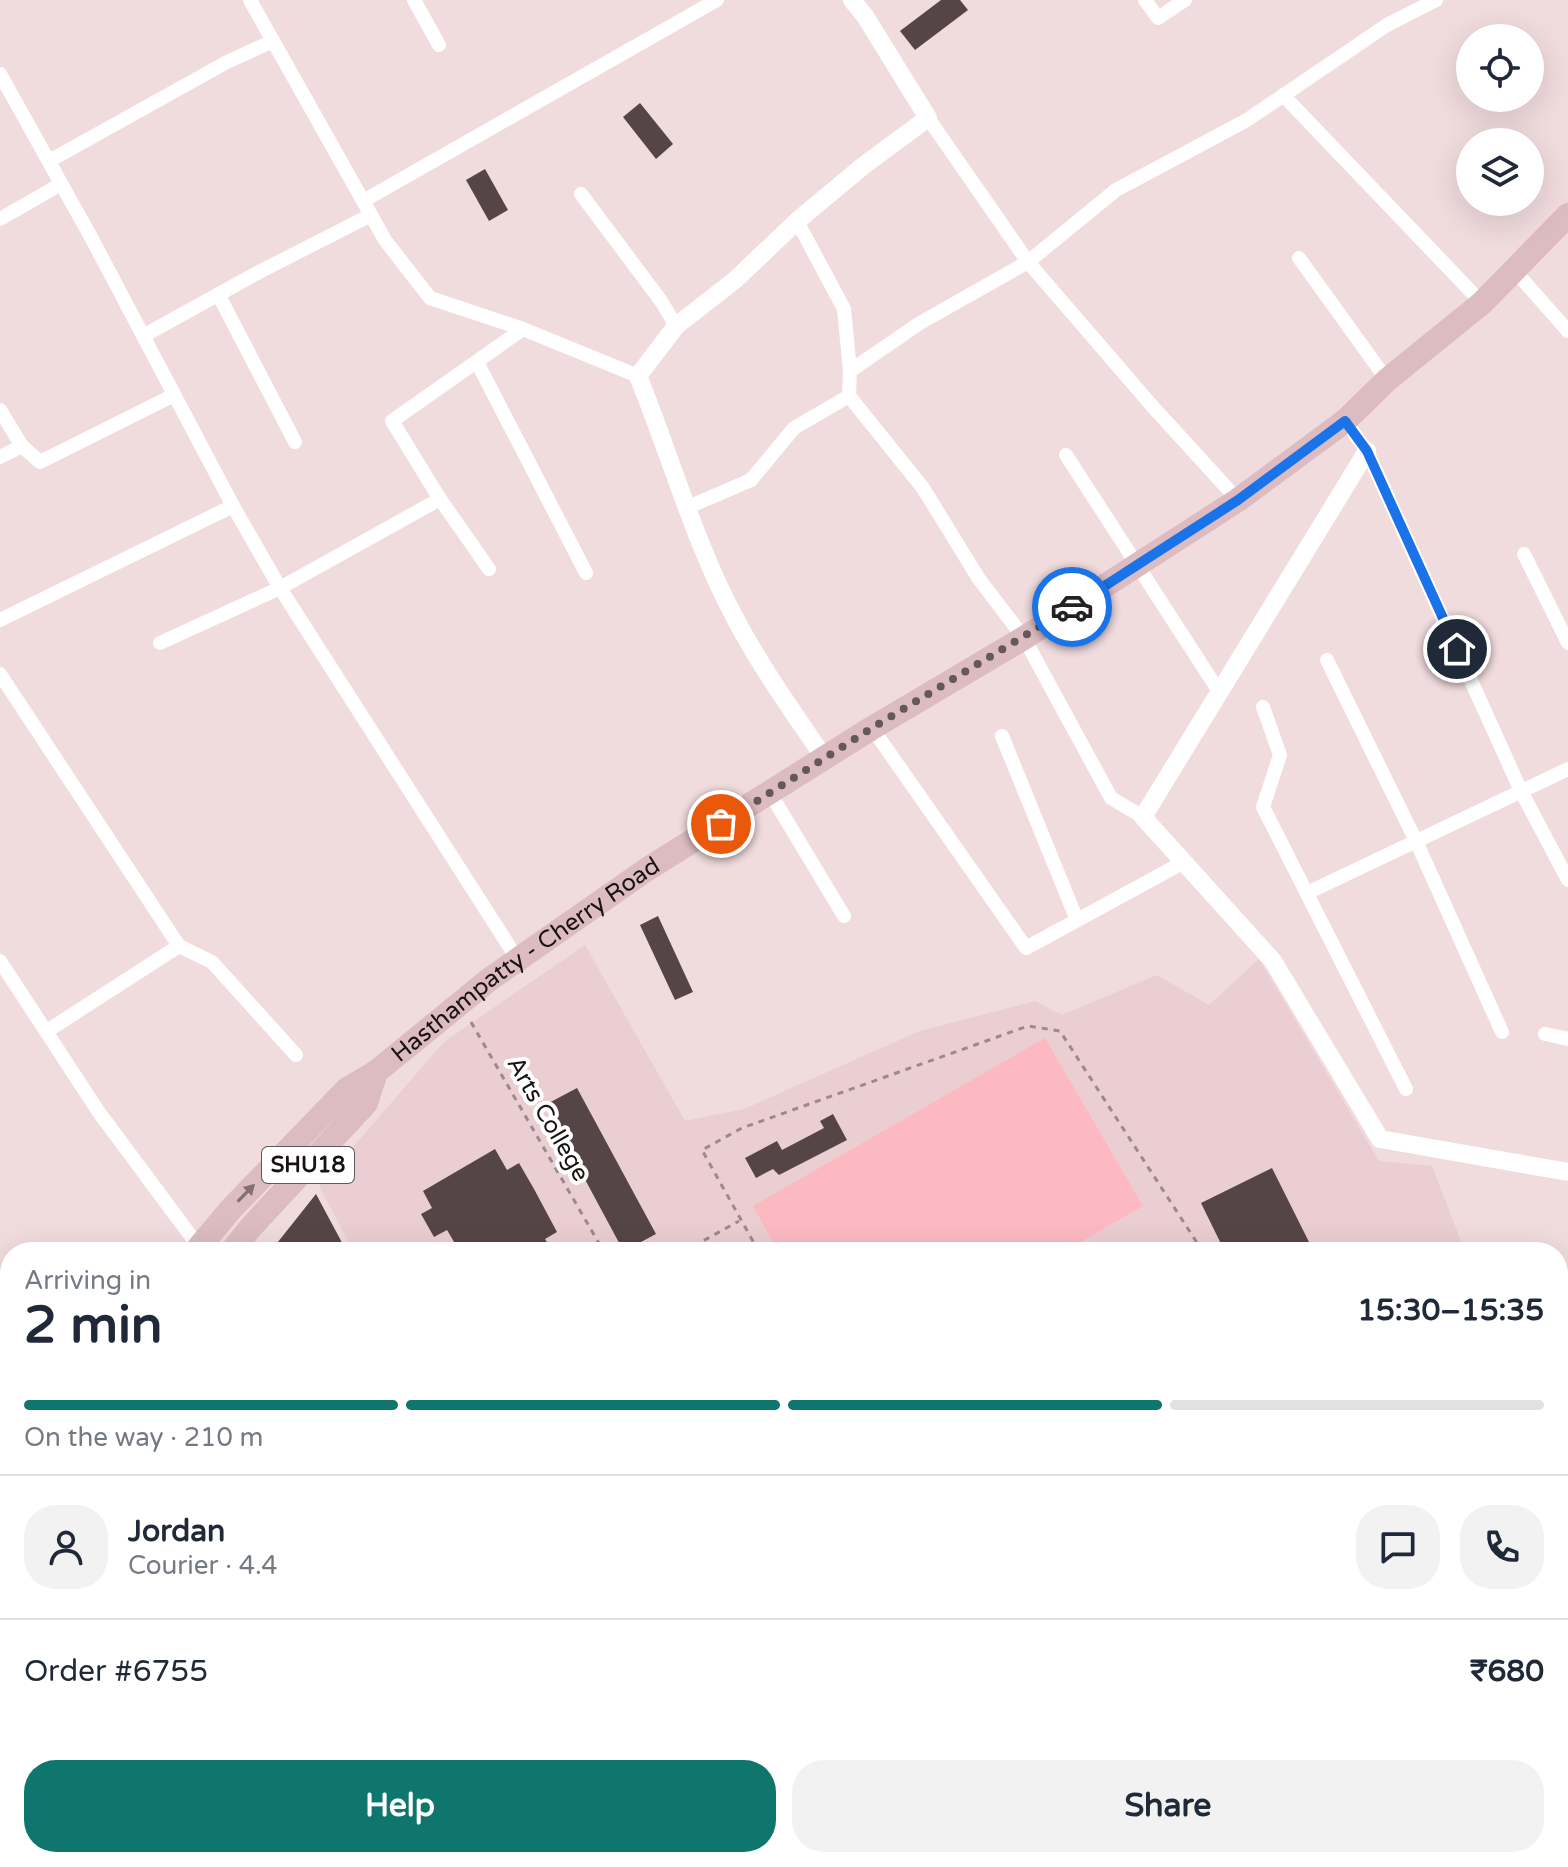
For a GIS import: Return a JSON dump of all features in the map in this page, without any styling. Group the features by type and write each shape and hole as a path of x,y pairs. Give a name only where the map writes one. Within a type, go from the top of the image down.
{"main road":[{"name":"Hasthampatty - Cherry Road","path":"239,1242 366,1103 376,1072 490,979 646,870 872,728 1024,638 1238,500 1345,421 1387,380 1482,303 1568,215"},
{"path":"204,1242 231,1209 347,1089 376,1072"}],"street":[{"path":"250,0 385,240 430,298 523,329 638,376 686,508 735,619 767,674 825,759"},
{"path":"414,0 439,45"},
{"path":"363,201 717,0"},
{"path":"1145,0 1158,18 1185,0"},
{"path":"850,371 920,323 1028,262 1116,190 1247,120 1387,25 1436,0"},
{"path":"858,2 928,118 1028,262 1238,500"},
{"path":"49,161 227,62 273,41"},
{"path":"0,74 280,588 518,960"},
{"path":"1283,95 1482,303"},
{"path":"638,376 676,326 735,280 797,221 863,166 928,118"},
{"path":"0,219 61,184"},
{"path":"581,194 661,301 676,326"},
{"path":"143,336 371,215"},
{"path":"797,221 844,309 850,371 849,396 923,488 979,579 1024,638 1111,798 1143,817 1273,961 1380,1139 1568,1172"},
{"path":"1299,258 1387,380"},
{"path":"1514,270 1568,331"},
{"path":"218,294 295,442"},
{"path":"489,569 440,499 392,421 523,329"},
{"path":"477,362 586,573"},
{"path":"0,410 22,446 40,462 174,395"},
{"path":"686,508 751,480 794,428 849,396"},
{"path":"1345,421 1367,451 1521,791 1568,880"},
{"path":"0,457 22,446"},
{"path":"1143,817 1367,451"},
{"path":"1066,455 1220,693"},
{"path":"160,643 280,588 440,499"},
{"path":"0,620 233,506"},
{"path":"1524,554 1568,643"},
{"path":"1327,660 1416,841 1502,1032"},
{"path":"0,674 179,946 212,962 296,1055"},
{"path":"1263,707 1280,755 1263,807 1406,1089"},
{"path":"872,728 1026,948 1184,862"},
{"path":"1002,736 1077,920"},
{"path":"1307,893 1568,769"},
{"path":"770,793 844,916"},
{"path":"47,1031 179,946"},
{"path":"0,961 98,1111 191,1242"},
{"path":"1545,1034 1568,1039"}],"path":[{"name":"Arts College","path":"461,1004 598,1242"},
{"path":"753,1242 702,1150 742,1128 1028,1026 1060,1031 1197,1242"},
{"path":"701,1242 740,1221"}],"shaded area":[{"path":"585,945 685,1121 744,1109 920,1031 1035,1001 1062,1015 1157,975 1209,1005 1259,959 1379,1161 1432,1166 1461,1242 349,1242 319,1186 444,1042"},
{"path":"1045,1038 1143,1206 1080,1242 773,1242 753,1206"}],"building":[{"path":"941,0 960,0 968,10 915,50 900,31"},
{"path":"640,103 673,144 656,159 623,117"},
{"path":"485,169 508,210 489,221 466,180"},
{"path":"658,916 693,992 675,1000 640,925"},
{"path":"577,1088 656,1234 641,1242 619,1242 545,1105"},
{"path":"833,1114 847,1140 779,1175 773,1169 756,1178 745,1158 777,1141 782,1150 824,1128 820,1121"},
{"path":"495,1149 507,1170 519,1163 557,1232 545,1239 547,1242 454,1242 447,1230 434,1237 421,1214 432,1208 423,1191"},
{"path":"1272,1168 1309,1242 1220,1242 1201,1203"},
{"path":"316,1194 342,1242 278,1242"}],"way so far":[{"path":"721,824 1072,607"}],"route":[{"path":"1072,607 1238,500 1345,421 1367,451 1457,649"}]}
